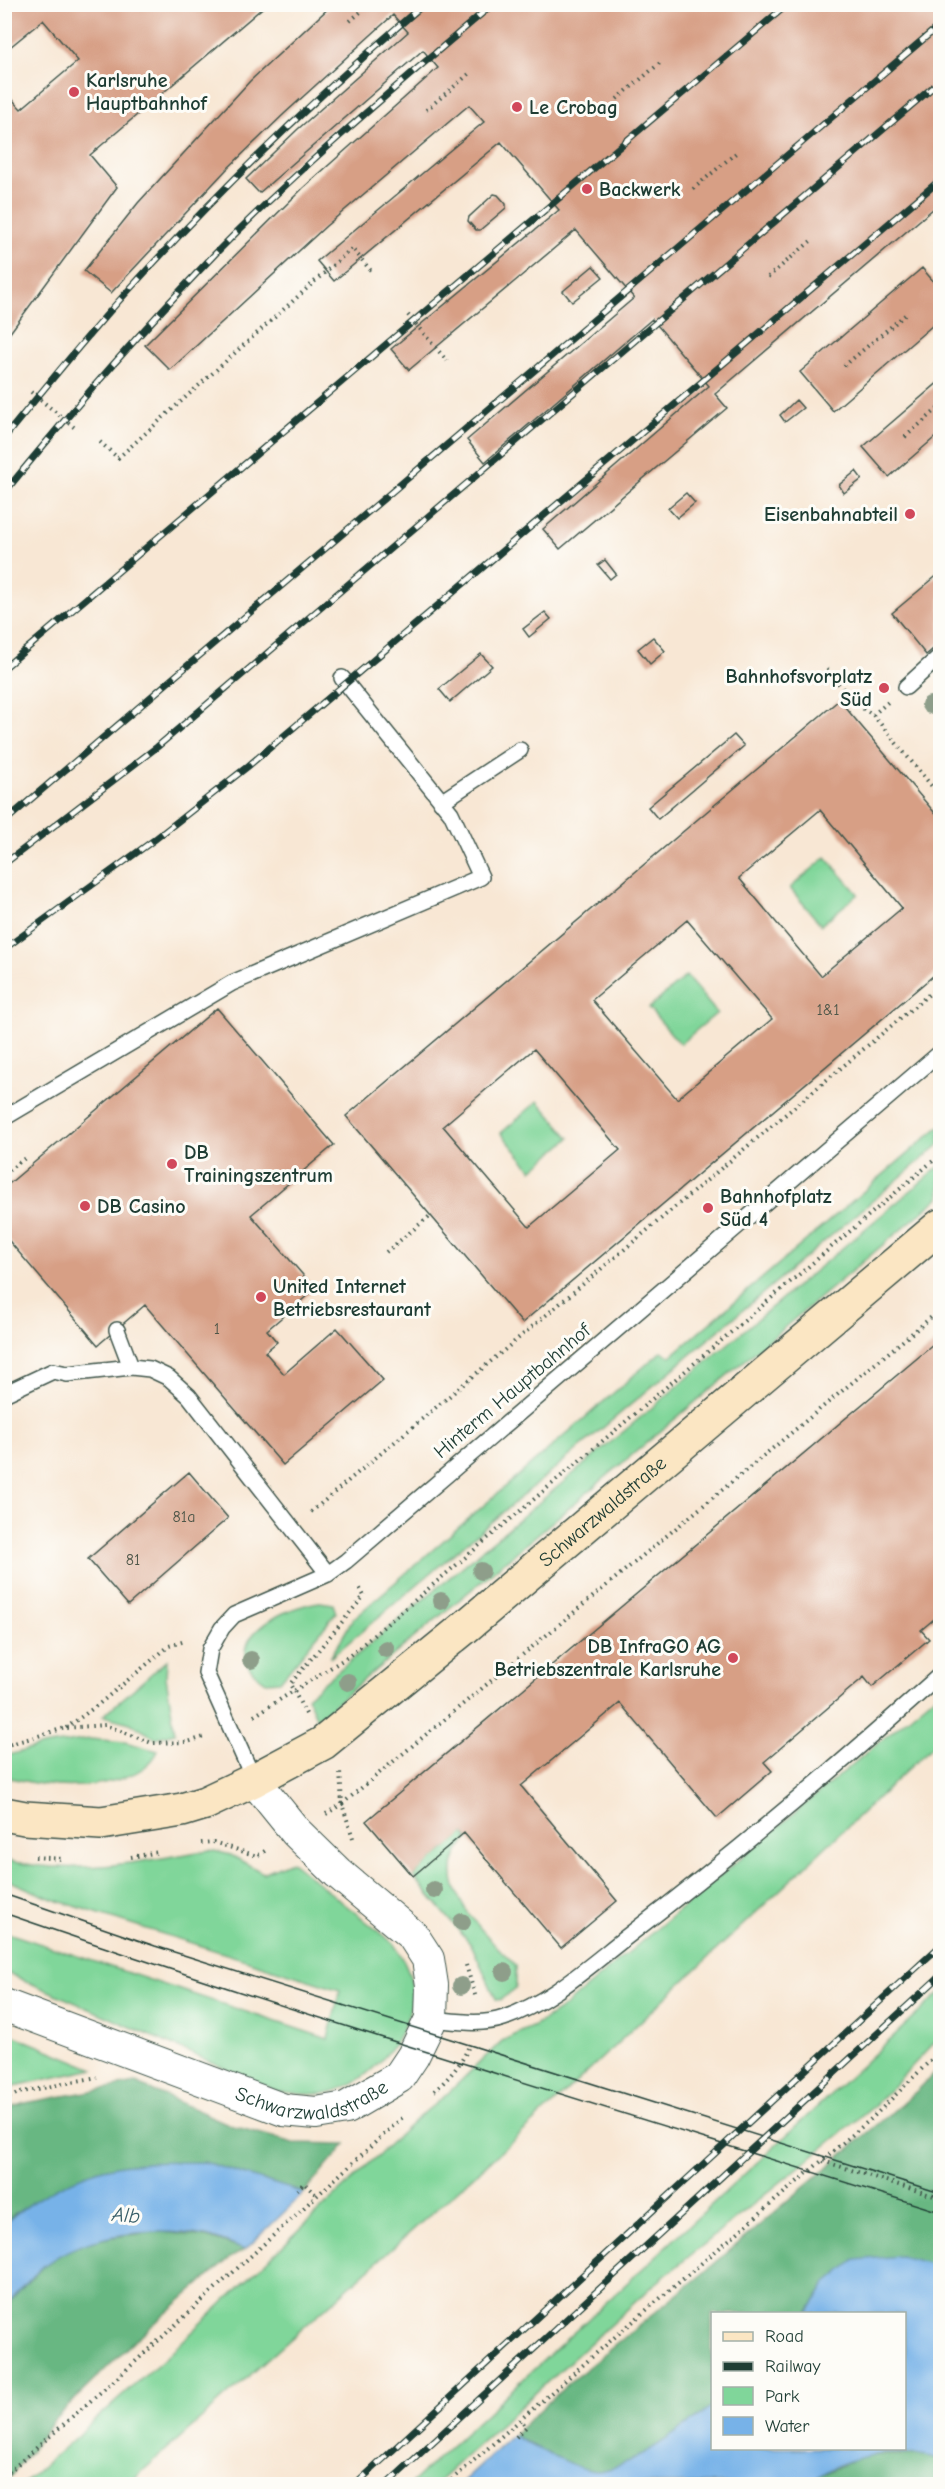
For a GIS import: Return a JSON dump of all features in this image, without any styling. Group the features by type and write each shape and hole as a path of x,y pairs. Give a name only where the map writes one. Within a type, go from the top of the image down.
{"main road":[{"name":"Schwarzwaldstraße","path":"4,1814 25,1818 101,1823 182,1810 205,1803 254,1780 324,1743 940,1226"}],"street":[{"name":"Schwarzwaldstraße","path":"4,2004 284,2110 316,2114 346,2108 399,2077 413,2056 431,2019 432,1985 428,1959 413,1936 338,1873 296,1832 254,1780"}],"lane":[{"path":"906,687 940,656"},
{"path":"9,1114 232,983 481,877 451,813 396,737 342,678"},
{"path":"441,802 520,750"},
{"name":"Hinterm Hauptbahnhof","path":"254,1780 206,1673 210,1649 222,1628 234,1615 328,1574 346,1561 940,1053"},
{"path":"117,1330 131,1367"},
{"path":"4,1394 53,1371 67,1374 131,1367 150,1369 169,1378 189,1396 328,1574"},
{"path":"431,2019 491,2021 505,2017 552,1994 690,1888 940,1675"}],"path":[{"path":"350,21 370,4"},
{"path":"617,99 660,63"},
{"path":"426,110 469,74"},
{"path":"693,189 736,153"},
{"path":"768,277 811,241"},
{"path":"100,442 118,458 352,248 372,272"},
{"path":"844,366 906,314"},
{"path":"408,315 447,361"},
{"path":"31,392 75,428"},
{"path":"905,437 940,407"},
{"path":"827,669 853,702 873,716 940,796"},
{"path":"292,1528 940,985"},
{"path":"4,1746 65,1728 105,1725 152,1743 188,1742 232,1729 294,1693 349,1656 940,1155"},
{"path":"4,1174 25,1158"},
{"path":"386,1252 430,1215"},
{"path":"296,1832 342,1804 940,1310"},
{"path":"294,1693 290,1684 364,1596 346,1561"},
{"path":"65,1728 99,1704 169,1646 222,1628"},
{"path":"340,1769 342,1804"},
{"path":"447,2484 872,2118 940,2051"},
{"path":"4,2100 18,2094 110,2075 142,2058"},
{"path":"5,2476 125,2371 396,2123"},
{"path":"823,2160 938,2197 940,2186"},
{"path":"297,2190 304,2183 316,2195"},
{"path":"516,2437 526,2427 521,2419"}],"green space":[{"path":"826,857 858,894 821,925 790,888"},
{"path":"686,976 717,1013 680,1044 649,1008"},
{"path":"538,1101 570,1138 532,1170 501,1133"},
{"path":"940,1126 940,1144 330,1658 353,1619 662,1351 670,1357"},
{"path":"940,1166 940,1197 317,1719 307,1697"},
{"path":"320,1602 333,1604 336,1613 280,1681 266,1682 250,1668 247,1662 246,1649 251,1638 259,1628 283,1613"},
{"path":"167,1660 166,1677 175,1733 155,1738 130,1723 103,1716"},
{"path":"940,1691 940,1739 535,2121 128,2484 23,2484 166,2357 416,2119 445,2096 502,2041 536,2025 561,2009"},
{"path":"90,1739 125,1742 158,1751 141,1770 98,1784 56,1786 5,1777 5,1756 42,1746"},
{"path":"464,1833 468,1839 456,1855 453,1872 456,1890 464,1907 476,1923 516,1966 516,1988 500,2000 496,1999 472,1946 413,1876"},
{"path":"210,1850 231,1855 263,1873 291,1861 397,1948 410,1977 412,1989 410,2006 397,2039 373,2068 359,2079 343,2088 321,2094 277,2091 5,1972 5,1932 328,2039 340,1990 52,1899 5,1879 5,1860 56,1867 108,1866"},
{"path":"940,1993 940,2037 873,2107 654,2285 435,2484 410,2484"},
{"path":"5,2032 94,2069 5,2088"},
{"path":"940,2067 940,2266 934,2263 826,2284 809,2312 711,2312 711,2408 659,2445 629,2462 599,2471 591,2470 556,2457 513,2435 571,2381 701,2275 919,2089"},
{"path":"136,2083 233,2126 294,2143 346,2144 304,2193 204,2162 15,2213 5,2223 4,2110 25,2103"},
{"path":"162,2232 207,2237 245,2250 230,2258 132,2343 54,2420 5,2484 5,2307 43,2267 69,2250 99,2240"},
{"path":"864,2455 926,2455 940,2459 940,2484 809,2484 818,2476"}],"water":[{"name":"Alb","path":"204,2162 304,2193 245,2250 211,2237 186,2233 144,2232 102,2239 63,2253 46,2264 5,2307 5,2223 16,2214 57,2188 102,2169 138,2163"},
{"path":"900,2256 940,2266 940,2459 906,2453 871,2455 838,2465 809,2484 460,2484 513,2435 569,2463 599,2471 643,2454 711,2408 711,2450 906,2450 906,2312 809,2312 826,2284 855,2260"}],"building":[{"path":"4,4 267,4 90,155 117,187 4,341 4,90 21,109 78,61 43,20 4,52"},
{"path":"333,4 940,4 940,203 715,394 727,408 560,549 543,529 709,386 652,319 485,462 467,440 634,298 576,230 409,370 391,349 559,210 501,142 334,281 317,261 484,122 469,105 326,226 170,370 145,345 303,188 438,68 423,50 259,193 246,179 298,129 408,32 393,15 226,170 111,293 84,271 138,203 250,81"},
{"path":"494,194 506,204 506,208 480,230 476,230 468,221 469,217"},
{"path":"593,266 603,277 572,302 563,291"},
{"path":"922,268 940,289 940,319 833,411 800,372"},
{"path":"940,381 940,433 889,477 863,447"},
{"path":"796,400 803,408 785,422 780,415"},
{"path":"856,471 862,479 844,493 839,485"},
{"path":"686,493 695,503 677,518 668,508"},
{"path":"605,560 616,574 610,579 598,565"},
{"path":"940,573 940,643 926,655 892,613"},
{"path":"545,612 551,619 529,637 523,629"},
{"path":"653,637 665,651 650,664 638,649"},
{"path":"481,654 492,666 450,702 439,689"},
{"path":"839,700 940,819 940,970 522,1323 346,1116","holes":["820,810 902,908 821,976 739,878","687,920 772,1019 677,1099 592,1000","534,1049 620,1150 529,1227 443,1126"]},
{"path":"734,735 744,746 658,819 648,807"},
{"name":"DB Trainingszentrum","path":"217,1008 334,1145 251,1215 315,1289 267,1330 277,1342 265,1352 284,1374 337,1328 383,1380 283,1465 145,1305 98,1345 4,1235 4,1188"},
{"name":"DB InfraGO AG Betriebszentrale Karlsruhe","path":"940,1339 940,1614 921,1630 929,1639 872,1687 864,1677 764,1762 772,1771 717,1818 620,1703 521,1786 617,1901 561,1948 464,1833 413,1876 366,1821"},
{"path":"189,1472 228,1518 128,1605 88,1559"}],"tram line":[{"path":"4,1894 155,1946 940,2193"},
{"path":"4,1913 354,2029 940,2212"}],"railway":[{"path":"4,438 95,328 197,217 308,108 424,4"},
{"path":"4,493 107,372 215,254 316,157 493,4"},
{"path":"4,668 788,4"},
{"path":"4,822 940,25"},
{"path":"4,864 157,747 940,81"},
{"path":"4,949 154,840 247,767 940,180"},
{"path":"356,2484 940,1946"},
{"path":"387,2484 940,1976"}],"place":[{"name":"Karlsruhe Hauptbahnhof","path":"74,92"},
{"name":"Le Crobag","path":"517,107"},
{"name":"Backwerk","path":"587,189"},
{"name":"Eisenbahnabteil","path":"910,514"},
{"name":"Bahnhofsvorplatz Süd","path":"884,688"},
{"name":"DB Trainingszentrum","path":"172,1164"},
{"name":"DB Casino","path":"85,1206"},
{"name":"Bahnhofplatz Süd 4","path":"708,1208"},
{"name":"United Internet Betriebsrestaurant","path":"261,1297"},
{"name":"DB InfraGO AG Betriebszentrale Karlsruhe","path":"733,1658"}]}
